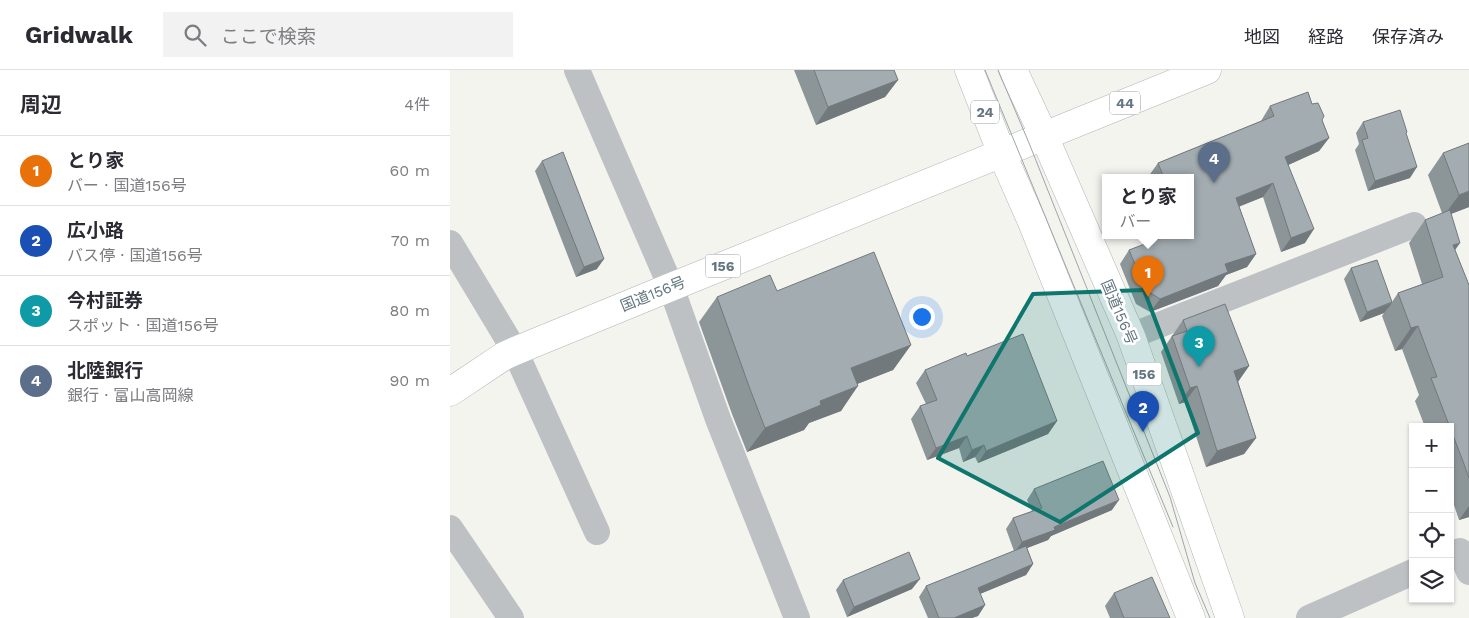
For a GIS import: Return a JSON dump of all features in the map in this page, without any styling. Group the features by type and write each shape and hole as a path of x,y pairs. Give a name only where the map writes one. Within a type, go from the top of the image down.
{"main road":[{"name":"24","path":"969,70 1002,154"},
{"path":"1013,70 1044,136"},
{"name":"44","path":"1044,136 1207,70"},
{"name":"国道156号","path":"450,392 504,356 515,351 1044,136 1130,336 1230,618"},
{"path":"1002,154 1036,232 1191,618"}],"street":[{"path":"577,70 671,287 718,419 797,618"},
{"path":"1130,336 1414,225"},
{"path":"450,243 515,351 597,532"},
{"path":"450,528 511,618"},
{"path":"1309,618 1409,574"}],"highlighted area":[{"path":"1144,290 1198,433 1060,522 938,458 1033,294"}],"building":[{"path":"814,70 894,70 898,80 828,107"},
{"path":"1308,92 1312,104 1318,103 1324,116 1322,120 1329,138 1285,157 1314,229 1291,238 1273,183 1236,198 1256,254 1225,264 1228,272 1160,299 1146,290 1129,250 1158,239 1194,239 1194,174 1162,174 1158,163 1274,116 1270,106"},
{"path":"1400,110 1417,167 1375,181 1362,140 1368,138 1363,122"},
{"path":"1469,143 1469,191 1459,195 1443,153"},
{"path":"563,152 604,259 584,267 542,161"},
{"path":"1450,210 1460,243 1453,245 1469,285 1469,478 1454,439 1454,423 1448,423 1431,378 1437,377 1418,326 1411,328 1398,293 1443,277 1425,220"},
{"path":"874,252 911,345 851,368 858,386 820,401 821,405 765,428 717,297 770,275 777,291"},
{"path":"1377,260 1392,302 1367,312 1351,268"},
{"path":"1225,304 1249,366 1234,371 1256,438 1217,451 1197,386 1190,388 1172,336 1187,331 1183,320"},
{"path":"1023,334 1057,421 986,451 984,445 972,450 967,436 936,448 920,406 937,400 925,370 966,353 967,356"},
{"path":"1103,461 1119,500 1054,527 1055,530 1022,542 1013,518 1042,508 1034,489"},
{"path":"1026,546 1033,564 978,588 985,605 954,618 939,618 926,586"},
{"path":"909,552 920,579 854,607 843,580"},
{"path":"1152,577 1170,618 1124,618 1114,593"}],"tram line":[{"path":"985,70 1173,527"},
{"path":"998,70 1170,497 1195,583 1210,618"}],"place":[{"name":"北陸銀行","path":"1214,183"},
{"name":"とり家","path":"1148,297"},
{"name":"今村証券","path":"1199,367"},
{"name":"広小路","path":"1143,432"}]}
